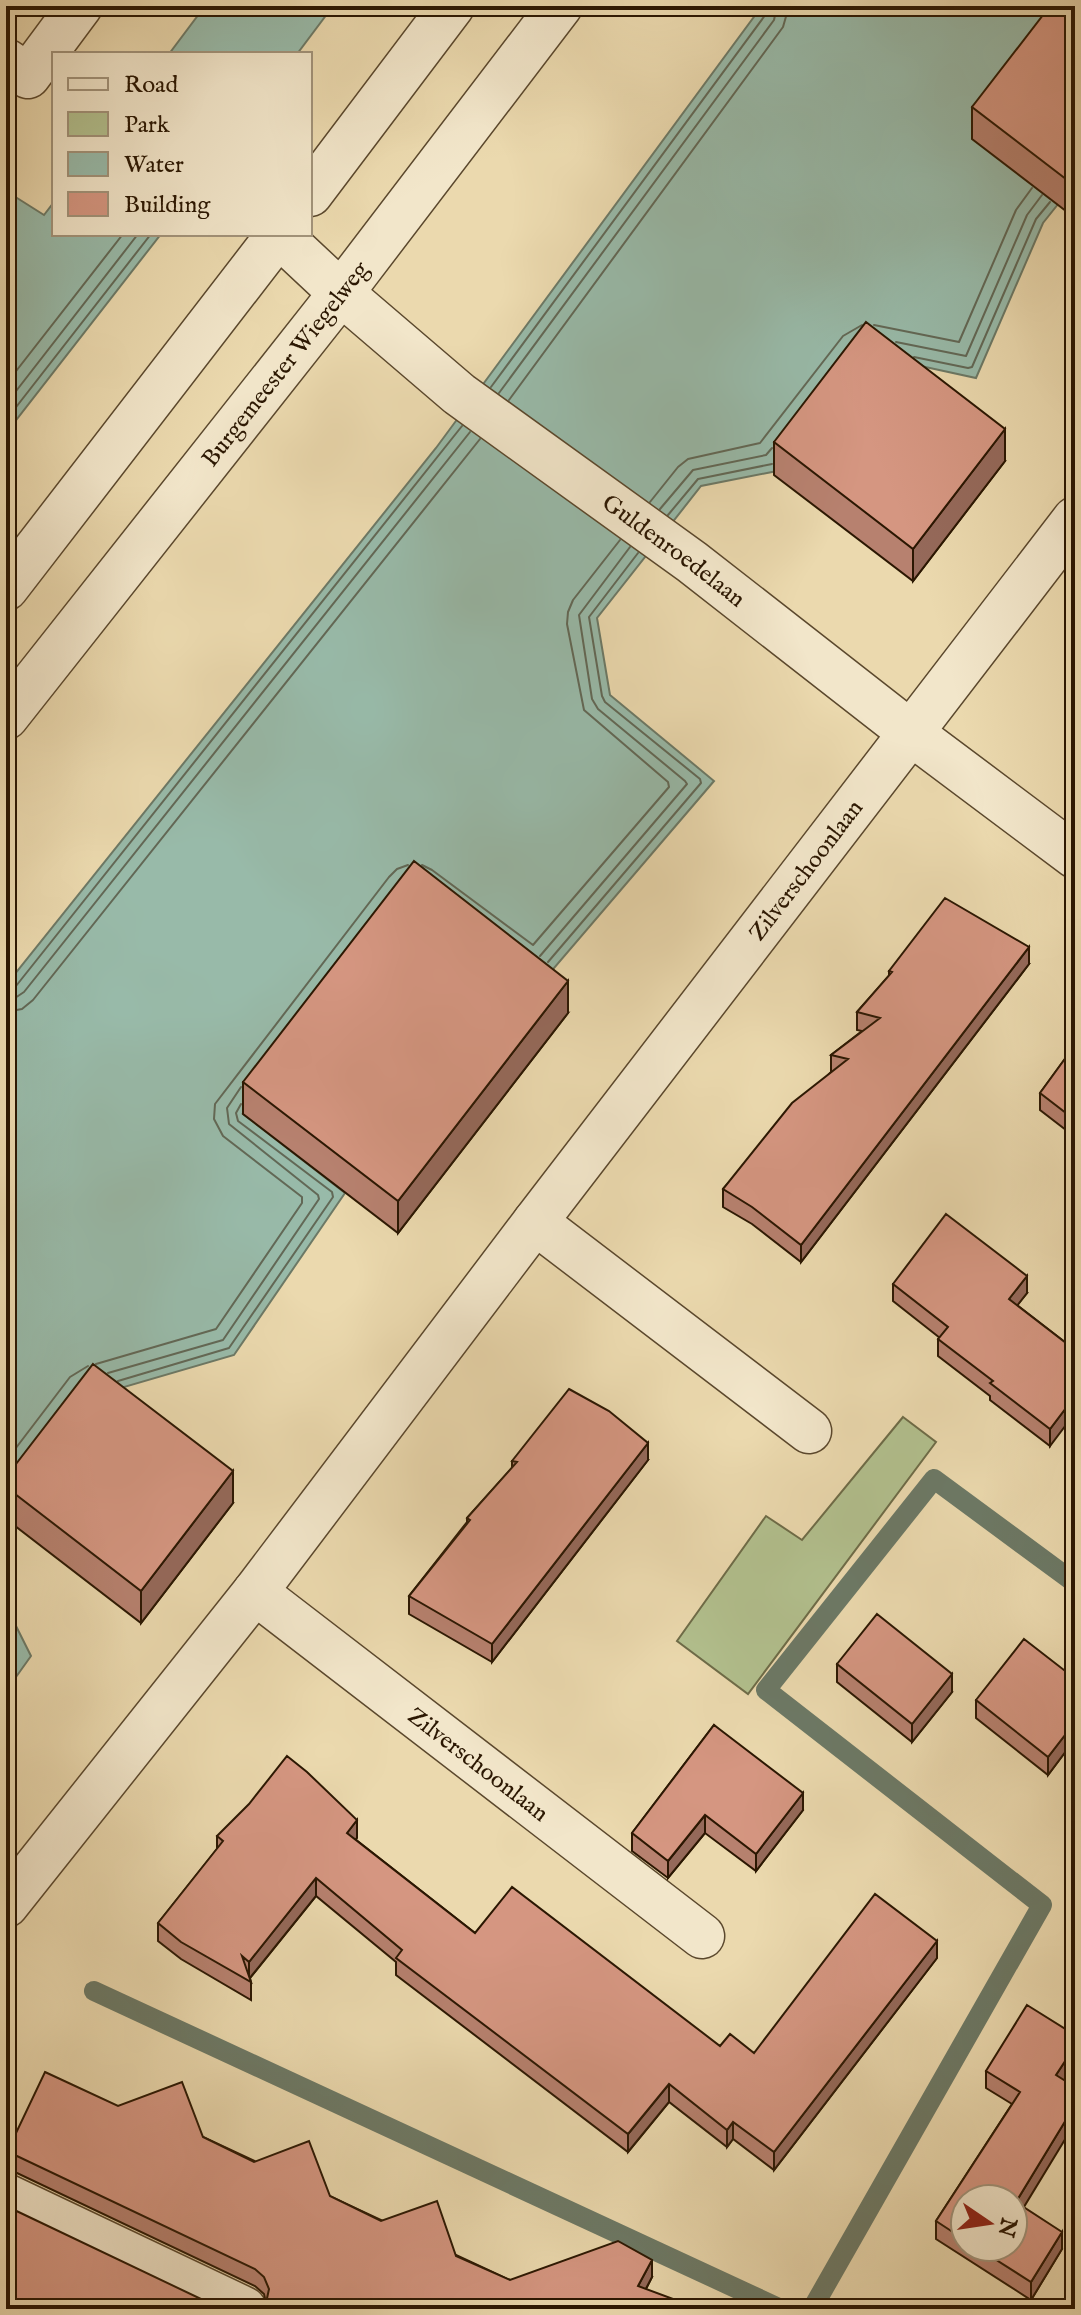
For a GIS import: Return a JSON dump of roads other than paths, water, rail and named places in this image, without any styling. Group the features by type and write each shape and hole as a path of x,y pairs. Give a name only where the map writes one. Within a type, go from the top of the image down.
{"street":[{"path":"6,61 28,76 80,6"},
{"path":"312,191 452,6"},
{"name":"Burgemeester Wiegelweg","path":"6,717 341,293 560,6"},
{"path":"6,588 277,236"},
{"name":"Guldenroedelaan","path":"281,236 341,293 459,394 692,562 1075,856"},
{"name":"Zilverschoonlaan","path":"6,1905 255,1592 1075,519"},
{"path":"535,1222 809,1431"},
{"name":"Zilverschoonlaan","path":"255,1592 702,1936"},
{"path":"6,2196 244,2309"}],"water":[{"path":"205,6 333,6 298,52 170,52"},
{"path":"762,6 1075,6 1075,183 1043,223 976,378 866,354 777,471 701,486 597,618 610,695 714,781 537,988 243,1114 345,1193 234,1355 93,1396 6,1510 6,985 436,448"},
{"path":"6,191 44,215 52,205 52,236 159,236 6,433"},
{"path":"6,1606 31,1656 6,1691"}],"waterway":[{"path":"812,2309 1042,1905 766,1690 934,1479 1075,1583"},
{"path":"94,1991 781,2309"}]}
